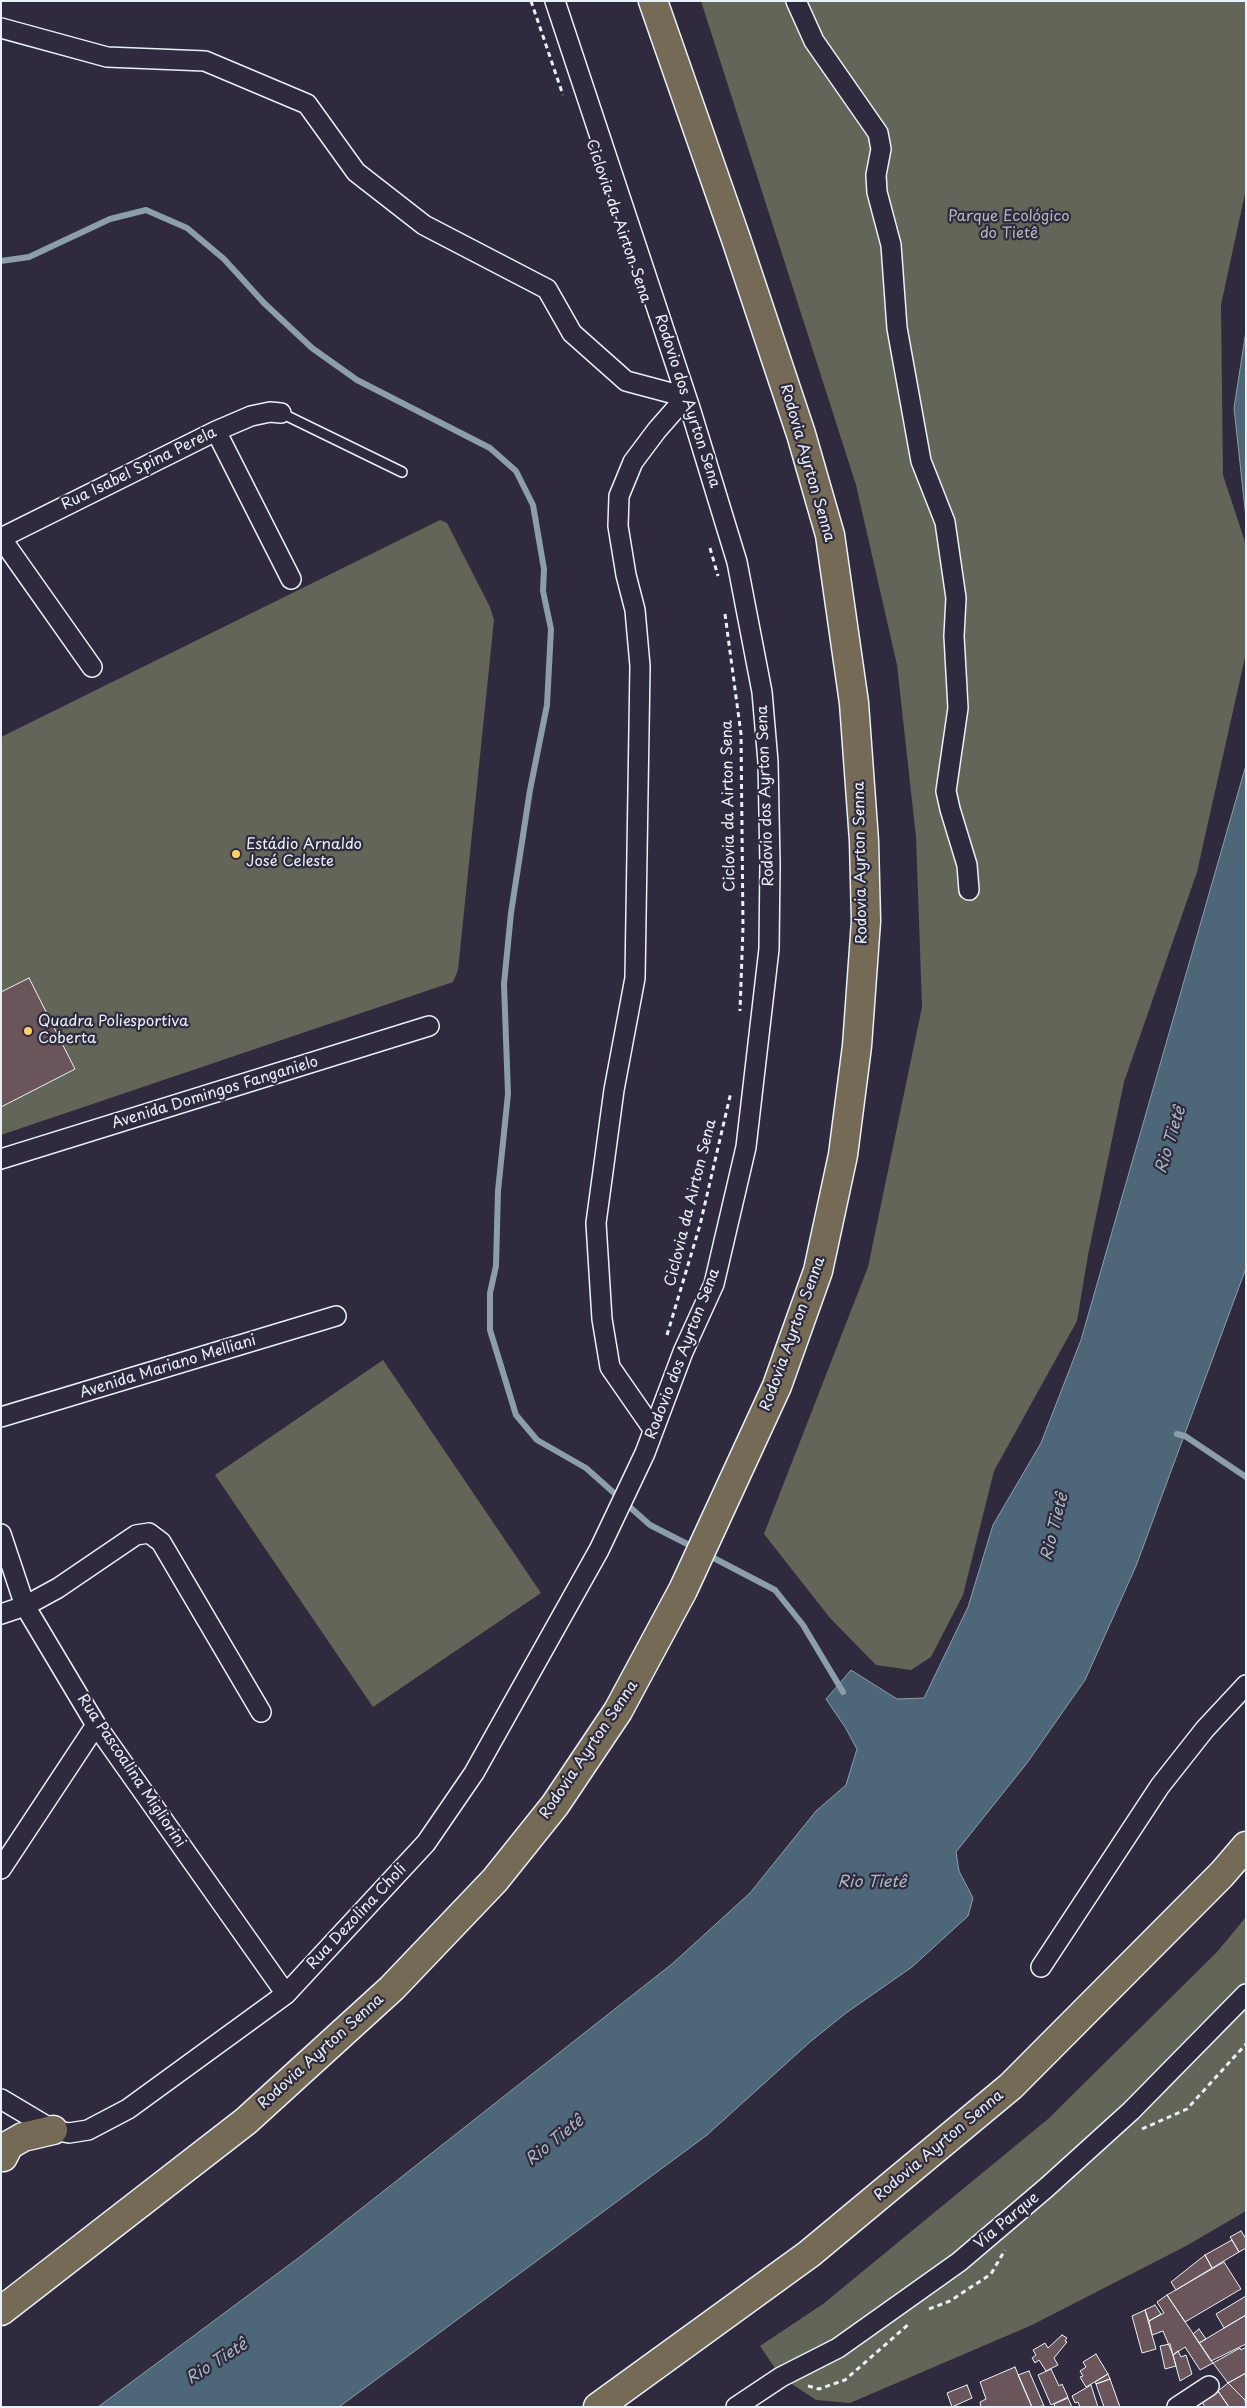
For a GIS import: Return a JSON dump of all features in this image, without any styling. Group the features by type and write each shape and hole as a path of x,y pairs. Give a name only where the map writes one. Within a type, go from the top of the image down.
{"highway":[{"name":"Rodovia Ayrton Senna","path":"1,2311 246,2120 392,1988 495,1880 555,1805 618,1711 683,1590 778,1386 818,1271 843,1155 857,1046 866,922 864,841 854,703 830,535 798,426 736,238 654,1"},
{"name":"Rodovia Ayrton Senna","path":"604,2404 809,2254 1011,2086 1222,1874 1246,1846"},
{"path":"2,2156 9,2145 23,2137 53,2130"}],"street":[{"name":"Rodovio dos Ayrton Sena","path":"555,1 686,397 737,562 762,692 768,762 769,949 746,1147 714,1284 683,1352 644,1453 599,1550"},
{"path":"796,1 814,41 878,133 881,149 876,176 891,245 897,328 921,461 945,522 956,598 954,636 958,708 946,790 967,865 969,890"},
{"path":"1,28 107,57 205,62 307,104 356,172 416,219 547,288 572,333 626,381 686,397 657,430 633,462 618,496 618,526 626,574 636,610 640,666 635,978 614,1090 596,1222 602,1319 610,1367 653,1429"},
{"name":"Rua Isabel Spina Perela","path":"1,538 216,431 251,416 281,412"},
{"path":"216,431 291,579"},
{"path":"1,538 92,666"},
{"name":"Avenida Domingos Fanganielo","path":"1,1159 429,1026"},
{"name":"Avenida Mariano Melliani","path":"1,1418 336,1316"},
{"path":"1,1614 25,1606 58,1588 136,1535 149,1533 162,1542 261,1712"},
{"name":"Rua Pascoalina Migliorini","path":"1,1534 25,1606 96,1724 286,1994"},
{"name":"Rua Dezolina Choli","path":"1,2099 53,2130 69,2134 88,2130 128,2109 286,1994 426,1843 474,1773 599,1550"},
{"path":"1040,1967 1160,1786 1205,1729 1246,1685"},
{"path":"1,1869 96,1724"},
{"name":"Via Parque","path":"736,2407 781,2377 838,2348 959,2262 1046,2188 1130,2111 1246,1994"},
{"path":"1177,2407 1209,2386"}],"lane":[{"path":"281,412 402,472"}],"path":[{"path":"531,1 563,96"},
{"path":"709,545 719,581"},
{"name":"Ciclovia da Airton Sena","path":"724,610 742,734 743,927 740,1021"},
{"name":"Ciclovia da Airton Sena","path":"666,1339 700,1225 732,1086"}],"green space":[{"name":"Parque Ecológico do Tietê","path":"701,1 1246,1 1246,189 1221,305 1223,475 1246,545 1246,653 1197,872 1124,1082 1088,1255 1077,1321 994,1471 963,1595 931,1657 911,1670 876,1665 830,1618 764,1534 868,1267 922,1007 916,837 897,665 856,485"},
{"name":"Estádio Arnaldo José Celeste","path":"440,520 447,523 490,607 494,620 458,970 453,982 1,1135 1,737"},
{"path":"383,1360 541,1593 373,1707 215,1475"},
{"path":"1246,1917 1246,2211 1186,2246 1032,2325 850,2403 816,2400 781,2377 760,2346 823,2304 1048,2119 1217,1952"}],"water":[{"path":"1246,331 1246,518 1234,408"},
{"name":"Rio Tietê","path":"1246,765 1246,1268 1136,1566 1085,1680 1027,1763 956,1852 959,1871 973,1898 968,1916 912,1967 846,2013 810,2042 707,2135 339,2407 98,2407 301,2256 672,1964 750,1893 816,1811 846,1785 857,1749 826,1699 851,1670 897,1699 924,1698 968,1607 993,1525 1041,1443 1081,1340"}],"building":[{"name":"Quadra Poliesportiva Coberta","path":"29,978 75,1069 1,1107 1,992"},
{"path":"1241,2231 1246,2239 1246,2248 1239,2252 1230,2237"},
{"path":"1232,2240 1239,2252 1212,2268 1205,2255"},
{"path":"1205,2255 1212,2268 1176,2290 1171,2282"},
{"path":"1224,2262 1241,2289 1185,2322 1167,2295"},
{"path":"1167,2295 1213,2363 1200,2370 1185,2347 1173,2355 1163,2331 1152,2335 1149,2321 1164,2313 1157,2302"},
{"path":"1246,2296 1246,2315 1224,2328 1216,2314"},
{"path":"1155,2305 1161,2314 1149,2321 1145,2310"},
{"path":"1145,2310 1156,2349 1142,2353 1132,2316"},
{"path":"1246,2315 1246,2344 1211,2361 1199,2343"},
{"path":"1199,2329 1206,2339 1199,2343 1193,2334"},
{"path":"1062,2335 1067,2338 1065,2341 1067,2342 1054,2358 1058,2365 1046,2371 1039,2360 1035,2363 1032,2358 1036,2355 1033,2350 1045,2343 1048,2348"},
{"path":"1170,2344 1176,2366 1165,2369 1160,2346"},
{"path":"1246,2347 1246,2373 1228,2383 1213,2363 1240,2348 1241,2350"},
{"path":"1178,2351 1181,2357 1186,2355 1192,2374 1180,2381 1173,2355"},
{"path":"1096,2354 1108,2374 1086,2387 1080,2377 1083,2376 1080,2371 1086,2367 1083,2362"},
{"path":"1015,2367 1032,2407 981,2407 980,2402 986,2399 980,2382"},
{"path":"1051,2369 1059,2386 1062,2384 1068,2397 1051,2405 1038,2375"},
{"path":"1029,2371 1044,2406 1032,2407 1018,2375"},
{"path":"1246,2373 1246,2400 1245,2400 1228,2383"},
{"path":"1108,2374 1110,2379 1096,2384 1095,2382"},
{"path":"1110,2379 1120,2407 1104,2407 1096,2384"},
{"path":"1228,2383 1245,2400 1246,2407 1229,2407 1218,2391"},
{"path":"967,2385 972,2398 952,2407 947,2393"},
{"path":"1091,2385 1098,2407 1080,2407 1078,2402 1075,2403 1072,2396"},
{"path":"1218,2391 1229,2407 1205,2407 1202,2402"},
{"path":"1068,2398 1072,2407 1055,2407 1054,2404"}],"waterway":[{"path":"1,261 29,257 110,219 146,210 187,228 224,259 264,303 312,348 357,380 490,448 516,471 533,505 544,569 543,591 551,629 547,705 530,790 511,913 504,984 508,1094 498,1191 496,1266 490,1293 490,1330 516,1415 537,1440 586,1468 650,1525 695,1548"},
{"path":"1177,1434 1185,1436 1246,1477"},
{"path":"706,1554 775,1590 803,1625 843,1692"}],"place":[{"name":"Estádio Arnaldo José Celeste","path":"236,854"},
{"name":"Quadra Poliesportiva Coberta","path":"28,1031"}]}
